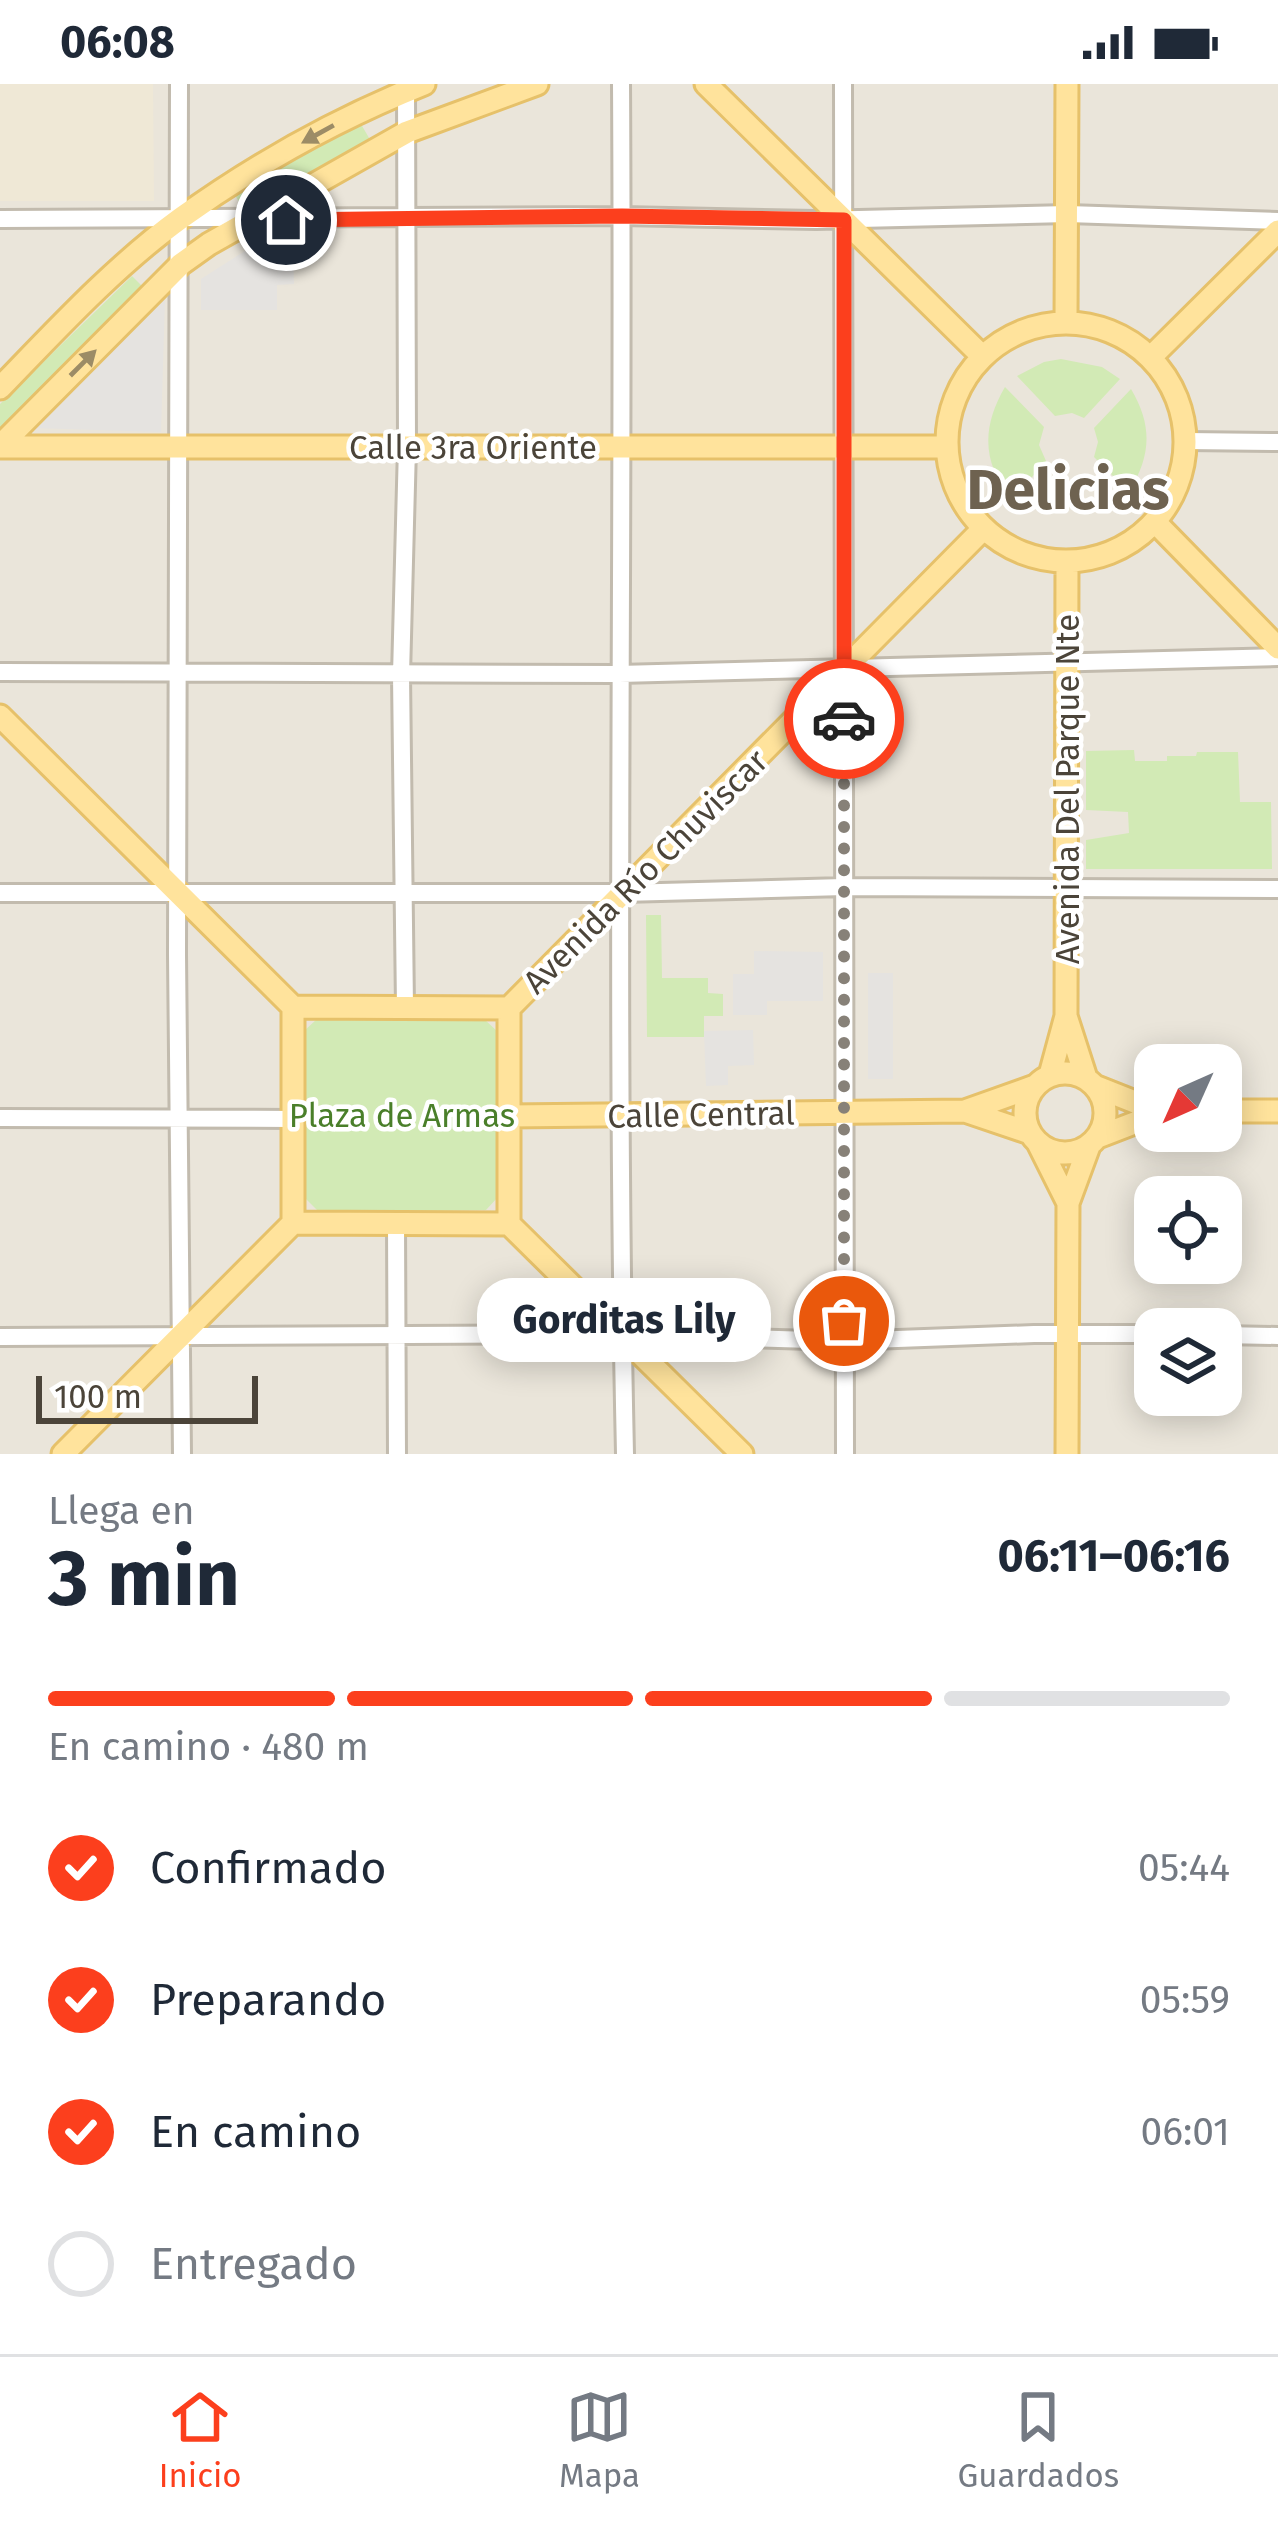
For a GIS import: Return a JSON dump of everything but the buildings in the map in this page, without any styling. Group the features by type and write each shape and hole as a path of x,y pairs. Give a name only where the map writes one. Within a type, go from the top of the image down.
{"main road":[{"path":"0,447 181,264 246,221 406,132 536,84"},
{"path":"706,84 982,356"},
{"path":"1066,84 1066,322"},
{"path":"0,388 78,308 180,218 320,131 412,86"},
{"path":"1150,358 1278,231"},
{"path":"1066,322 1112,331 1150,358 1169,382 1181,410 1186,441 1183,470 1156,522 1115,550 1067,562 1022,552 984,528 958,491 946,447 954,398 982,356 1020,331 1066,322"},
{"name":"Calle 3ra Oriente","path":"0,447 946,447"},
{"path":"1156,522 1278,648"},
{"name":"Avenida Río Chuviscar","path":"508,1008 984,528"},
{"name":"Avenida Del Parque Nte","path":"1066,1016 1067,562"},
{"path":"0,716 293,1007 508,1008 509,1224"},
{"path":"62,1454 293,1223 293,1007"},
{"path":"1066,1016 1042,1081 1025,1109 1034,1138 1068,1203"},
{"path":"1066,1016 1106,1112 1068,1203 1067,1454"},
{"path":"964,1111 1075,1073 1134,1102"},
{"path":"964,1111 1069,1154 1134,1122"},
{"name":"Calle Central","path":"508,1116 964,1111"},
{"path":"1242,1111 1278,1111"},
{"path":"293,1223 509,1224 742,1454"}],"street":[{"path":"179,84 176,675 182,1454"},
{"path":"621,84 618,1116 625,1454"},
{"path":"843,84 844,1454"},
{"path":"405,1008 401,675 407,447 406,132 412,86"},
{"path":"0,219 622,216 844,220 1068,214 1278,221"},
{"path":"1186,441 1278,442"},
{"path":"0,672 620,674 1278,657"},
{"path":"0,892 622,893 844,887 1278,890"},
{"path":"0,1118 293,1119"},
{"path":"396,1223 397,1454"},
{"path":"0,1337 622,1334 844,1341 1134,1334"},
{"path":"1242,1335 1278,1336"}],"shaded area":[{"path":"0,84 1278,84 1278,1454 0,1454"},
{"path":"0,84 153,84 154,201 0,201"},
{"path":"248,249 293,249 294,284 277,285 277,310 201,310 201,279"},
{"path":"165,299 161,432 33,428"},
{"path":"754,951 823,952 823,1001 767,1001 767,1015 733,1015 733,974 754,974"},
{"path":"868,973 893,973 893,1079 868,1079"},
{"path":"753,1030 754,1065 728,1066 728,1085 706,1086 704,1031"}],"green space":[{"path":"358,119 372,143 247,215 233,192"},
{"path":"132,276 145,289 0,430 0,404"},
{"path":"1061,359 1102,367 1120,379 1084,418 1072,413 1055,416 1017,376"},
{"path":"1005,387 1044,427 1039,445 1046,461 1013,499 995,472 988,444 992,416"},
{"path":"1131,389 1143,416 1146,441 1142,466 1129,492 1094,457 1098,442 1094,428"},
{"path":"1134,750 1135,761 1238,752 1240,802 1271,802 1272,869 1086,869 1086,840 1129,833 1128,812 1086,810 1086,751"},
{"path":"646,915 661,915 662,978 708,978 708,993 723,994 723,1016 704,1016 704,1037 647,1037"},
{"name":"Plaza de Armas","path":"483,1018 499,1033 498,1197 486,1210 320,1213 304,1197 304,1031 317,1019"}],"way so far":[{"path":"844,719 844,1321"}],"place":[{"name":"Gorditas Lily","path":"844,1321"}],"district":[{"name":"Delicias","path":"1068,489"}],"route":[{"path":"286,220 622,216 844,220 844,719"}]}
